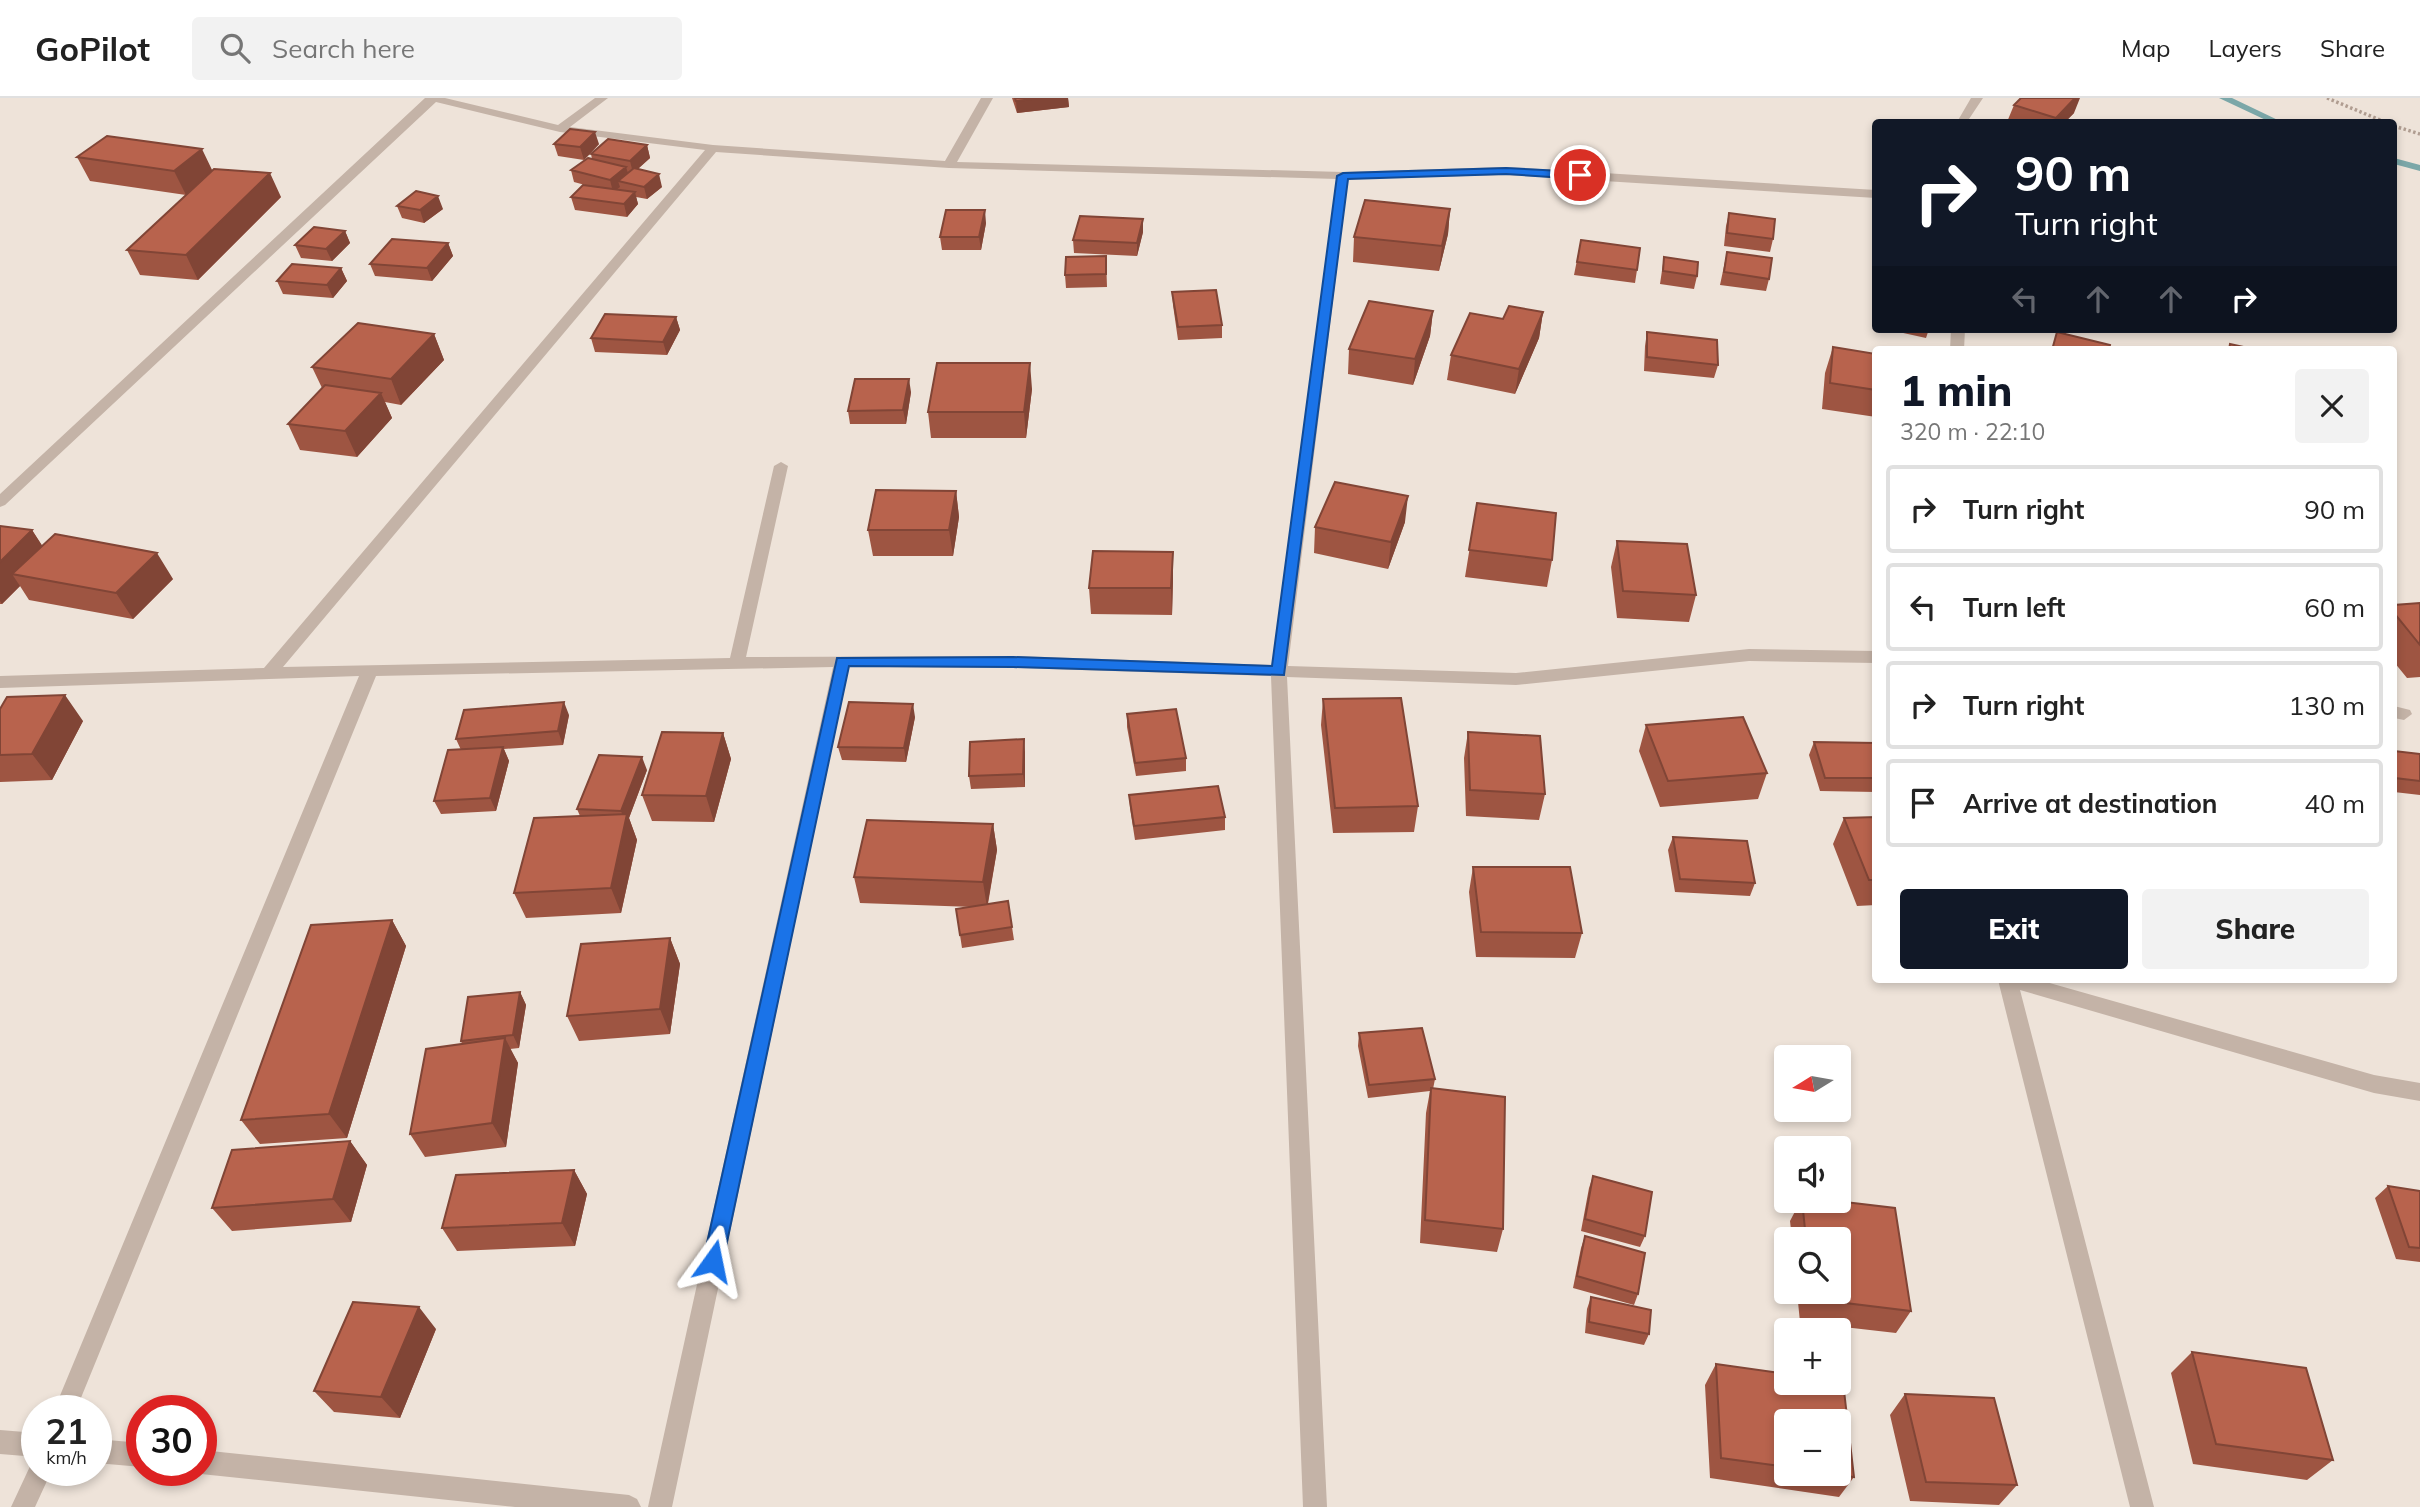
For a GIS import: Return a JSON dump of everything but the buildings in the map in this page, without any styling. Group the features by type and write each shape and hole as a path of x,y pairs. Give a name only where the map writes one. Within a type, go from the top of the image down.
{"street":[{"path":"0,502 433,98 560,129 713,148 949,165 1343,176 1506,171 1872,194"},
{"path":"560,129 602,98"},
{"path":"949,165 987,98"},
{"path":"1964,119 1977,98"},
{"path":"269,673 713,148"},
{"path":"1315,1507 1279,671 1343,176"},
{"path":"737,663 781,466"},
{"path":"0,682 370,670 842,661 1013,662 1516,679 1749,655 1872,657"},
{"path":"660,1507 842,661"},
{"path":"71,1395 370,670"},
{"path":"2011,983 2142,1507"},
{"path":"2020,983 2374,1084 2420,1092"},
{"path":"0,1442 21,1444"},
{"path":"217,1464 629,1507"},
{"path":"23,1507 33,1486"}],"path":[{"path":"2327,98 2378,119"},
{"path":"2397,127 2420,134"}],"waterway":[{"path":"2224,98 2270,119"},
{"path":"2397,162 2420,168"}],"route":[{"path":"713,1261 842,661 1013,662 1279,671 1343,176 1506,171 1580,175"}]}
